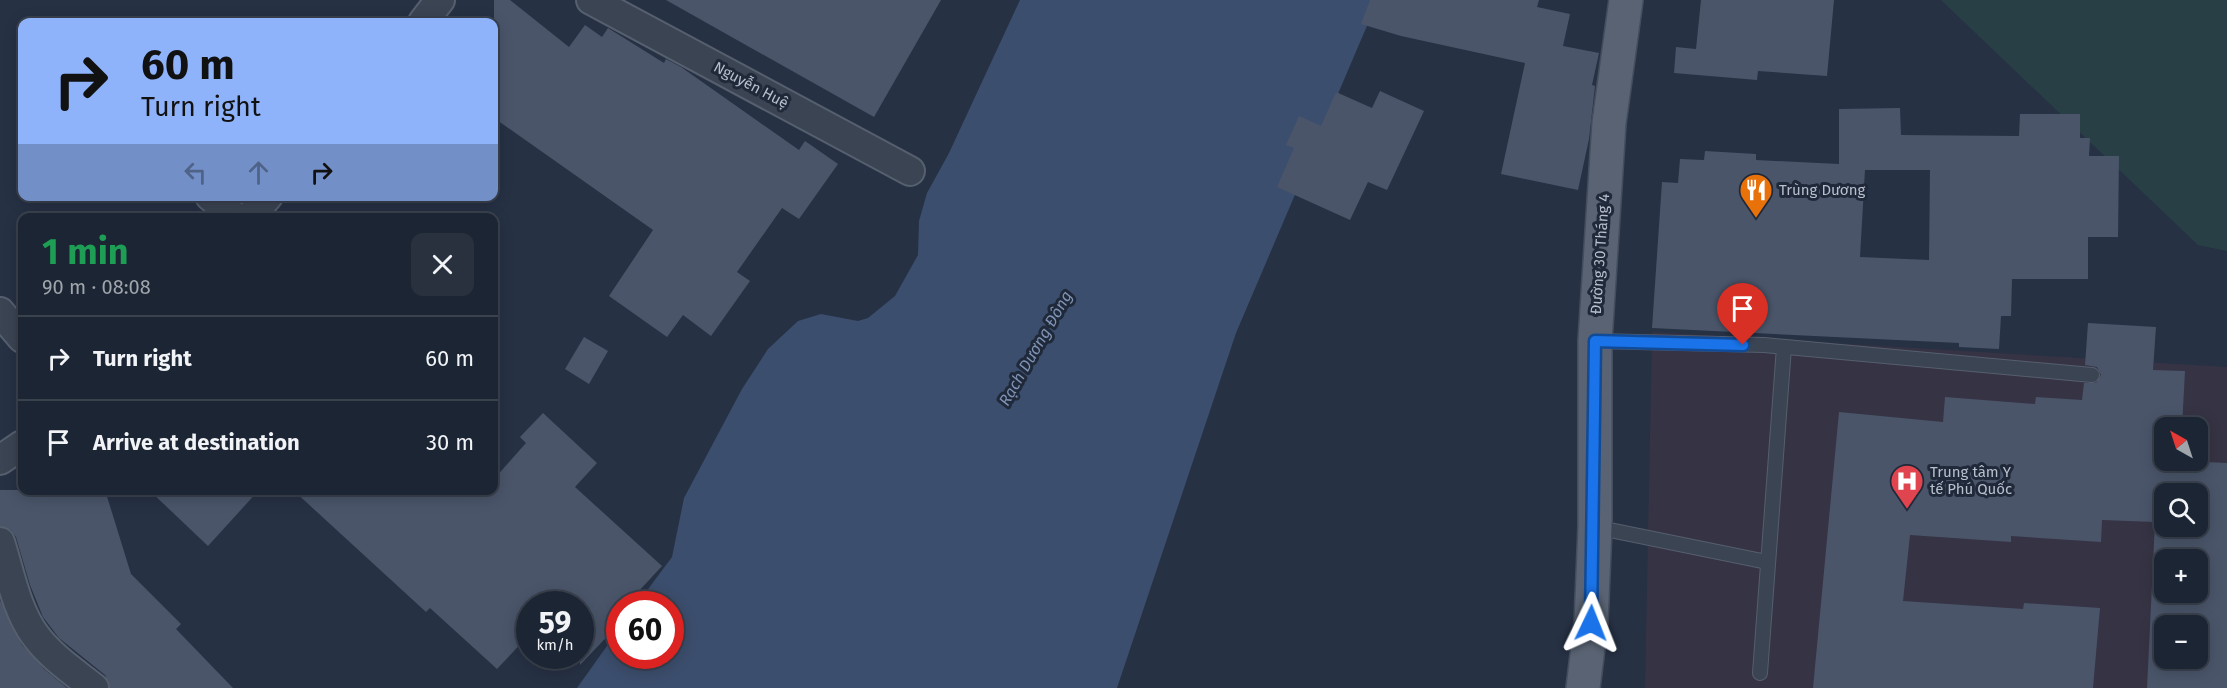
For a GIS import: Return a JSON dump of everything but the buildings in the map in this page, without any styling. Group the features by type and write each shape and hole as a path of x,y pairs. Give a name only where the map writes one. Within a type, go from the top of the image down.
{"main road":[{"name":"Đường 30 Tháng 4","path":"1584,688 1591,623 1595,341 1609,123 1626,0"}],"street":[{"path":"426,18 440,0"},
{"name":"Nguyễn Huệ","path":"591,0 910,171"},
{"path":"216,201 230,213"},
{"path":"253,213 264,201"},
{"path":"0,312 18,333"},
{"path":"0,460 18,448"},
{"path":"0,542 22,611 34,634 53,655 94,688"}],"lane":[{"path":"1595,341 1784,347 2092,375"},
{"path":"1760,673 1784,347"},
{"path":"1594,527 1767,562"}],"shaded area":[{"name":"Trung tâm Y tế Phú Quốc","path":"1652,332 2227,367 2227,688 1645,688"}],"green space":[{"path":"1941,0 2227,0 2227,251 2198,245"}],"water":[{"name":"Rạch Dương Đông","path":"1020,0 1378,0 1236,333 1117,688 577,688 591,669 594,669 594,664 606,647 606,669 684,669 684,591 647,591 672,557 684,498 742,389 768,349 798,321 821,314 858,321 868,318 895,296 918,255 919,221 927,193 949,153"}],"place":[{"name":"Trùng Dương","path":"1756,219"},
{"name":"Trung tâm Y tế Phú Quốc","path":"1907,510"}],"route":[{"path":"1591,623 1595,341 1743,345"}]}
